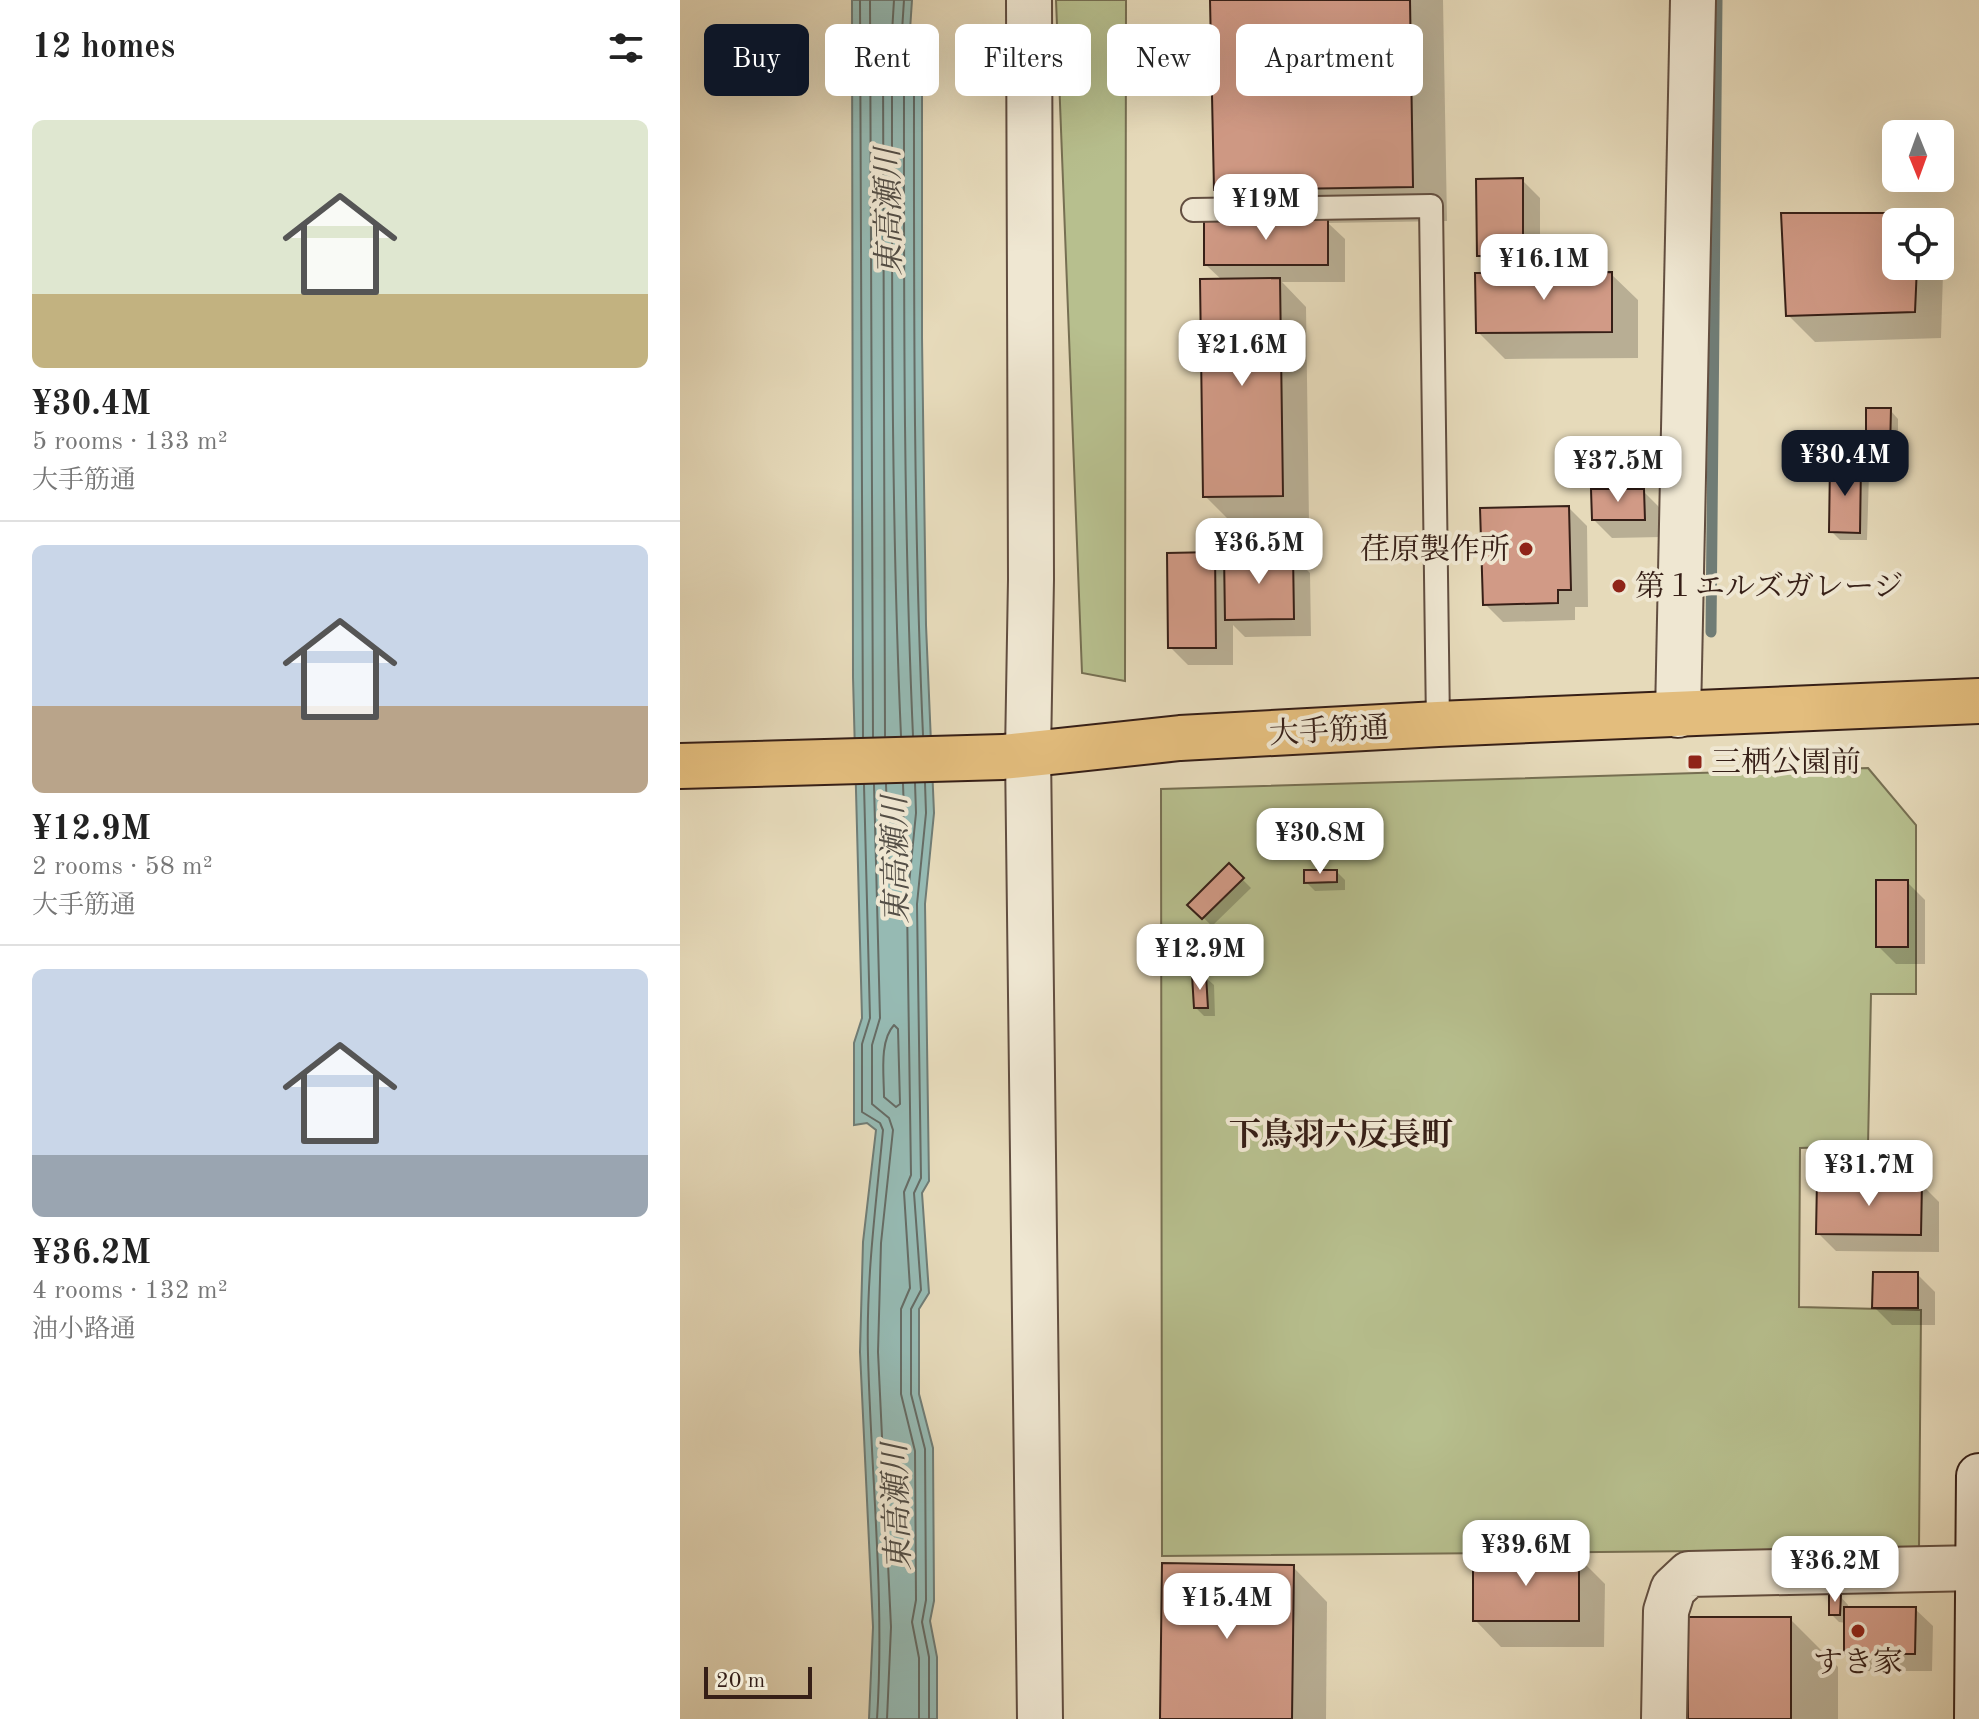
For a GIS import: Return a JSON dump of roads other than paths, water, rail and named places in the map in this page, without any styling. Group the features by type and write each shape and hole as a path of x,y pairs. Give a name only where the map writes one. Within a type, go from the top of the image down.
{"main road":[{"name":"大手筋通","path":"680,766 1015,755 1180,738 1979,701"}],"street":[{"path":"1029,0 1031,579 1015,755 1040,1719"},
{"path":"1678,715 1693,0"},
{"path":"1977,1719 1979,1476"},
{"path":"1664,1719 1666,1611 1673,1589 1689,1574 1977,1568"}],"lane":[{"path":"1193,210 1431,206 1438,724"}],"water":[{"path":"852,0 912,0 910,24 852,24"},
{"name":"東高瀬川","path":"852,96 922,96 926,625 934,813 925,904 929,1181 922,1193 929,1293 919,1309 919,1394 933,1448 934,1601 930,1621 937,1657 937,1719 869,1719 873,1627 860,1352 863,1242 876,1130 867,1123 854,1125 854,1043 862,1018 853,677"}],"waterway":[{"path":"1711,632 1717,0"}],"place":[{"name":"荏原製作所","path":"1526,549"},
{"name":"第１エルズガレージ","path":"1619,586"},
{"name":"三栖公園前","path":"1695,762"},
{"name":"すき家","path":"1858,1631"}],"district":[{"name":"下鳥羽六反長町","path":"1341,1134"}]}
